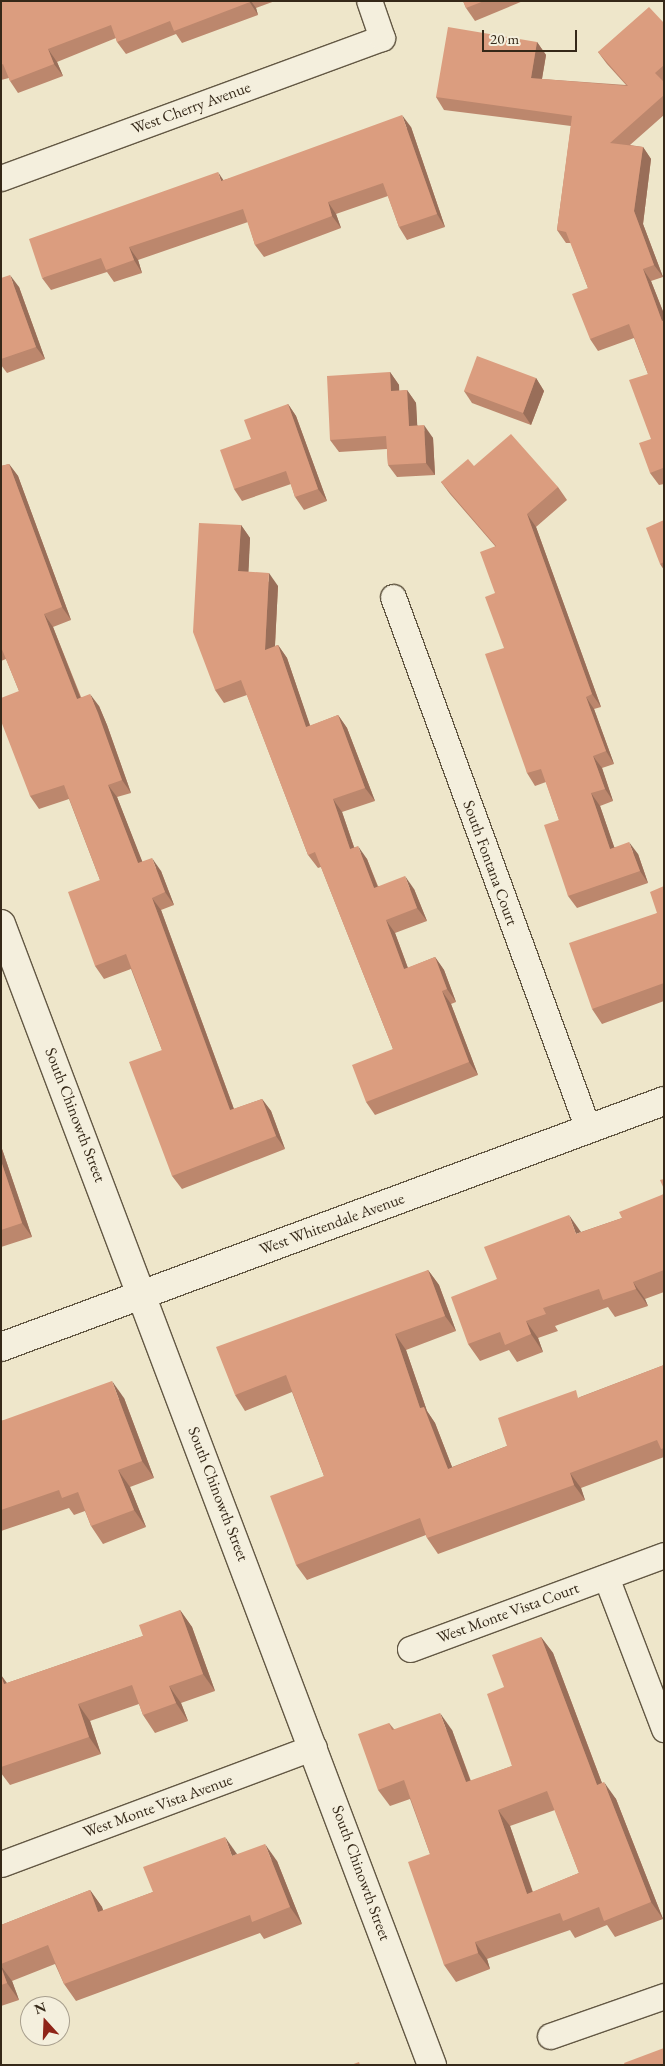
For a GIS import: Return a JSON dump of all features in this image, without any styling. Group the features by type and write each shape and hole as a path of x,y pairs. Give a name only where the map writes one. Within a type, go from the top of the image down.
{"street":[{"name":"West Cherry Avenue","path":"1,178 382,38 368,1"},
{"name":"South Fontana Court","path":"393,597 588,1130"},
{"name":"South Chinowth Street","path":"1,924 143,1295 432,2065"},
{"name":"West Whitendale Avenue","path":"1,1347 664,1102"},
{"path":"664,1555 606,1577 664,1729"},
{"name":"West Monte Vista Court","path":"410,1649 606,1577"},
{"name":"West Monte Vista Avenue","path":"1,1864 314,1748"},
{"path":"550,2036 664,1996"}],"building":[{"path":"1,1 250,2 174,31 170,21 117,42 111,25 48,49 54,64 10,81 3,64 1,65"},
{"path":"463,1 484,1 466,8"},
{"path":"649,7 664,23 664,65 655,73 664,82 664,95 610,143 643,147 634,211 654,265 643,269 662,321 664,320 664,470 663,468 650,473 639,443 651,439 629,380 648,374 629,324 590,339 572,294 588,288 566,232 557,230 572,116 436,97 448,27 537,42 531,78 628,86 598,52"},
{"path":"402,115 437,214 399,227 383,183 328,202 332,216 255,245 243,209 129,247 134,260 106,270 101,258 42,278 29,239 218,172 221,181"},
{"path":"10,275 36,347 1,359 1,278"},
{"path":"477,356 536,378 523,413 464,391"},
{"path":"390,372 391,391 407,390 409,426 424,425 426,463 388,465 386,436 330,440 327,376"},
{"path":"288,404 318,489 295,497 286,471 234,489 220,450 251,439 244,420"},
{"path":"511,434 558,487 527,514 592,694 586,697 606,751 593,756 605,789 591,793 610,849 629,842 640,871 568,896 544,825 559,820 541,769 527,773 485,654 504,648 485,597 495,593 480,552 496,546 441,482 468,459 474,466"},
{"path":"9,464 62,607 44,614 77,699 90,694 98,713 122,780 108,785 138,863 152,858 165,892 152,898 230,1110 262,1099 276,1136 172,1176 129,1062 162,1050 126,954 95,966 68,892 100,880 64,785 30,796 1,721 1,698 19,691 1,647 1,466"},
{"path":"664,520 664,562 660,564 646,528"},
{"path":"199,523 241,525 238,571 269,573 265,650 278,645 306,727 338,715 365,788 333,799 350,849 358,846 374,888 405,876 417,908 386,920 404,969 435,957 447,989 442,991 469,1062 366,1102 352,1065 393,1049 315,852 308,855 241,680 215,690 193,632"},
{"path":"664,886 664,983 592,1009 569,943 657,913 650,892"},
{"path":"1,1161 22,1223 1,1230"},
{"path":"664,1179 664,1189 660,1180"},
{"path":"664,1194 664,1270 633,1282 636,1289 603,1300 599,1289 543,1308 546,1314 526,1321 531,1334 505,1345 500,1332 468,1344 451,1297 497,1279 484,1247 569,1215 576,1234 622,1218 619,1212"},
{"path":"428,1270 445,1316 395,1334 420,1408 424,1407 448,1469 507,1446 498,1418 576,1390 578,1398 664,1365 664,1448 661,1449 657,1440 570,1473 574,1485 427,1538 420,1518 296,1565 270,1496 324,1476 286,1375 235,1395 216,1347"},
{"path":"112,1381 142,1461 118,1470 134,1510 91,1526 78,1492 62,1498 59,1490 1,1510 1,1421"},
{"path":"180,1610 203,1674 169,1686 176,1703 143,1715 132,1685 78,1704 89,1737 1,1767 1,1676 4,1684 143,1636 139,1625"},
{"path":"541,1637 597,1785 604,1782 651,1902 604,1921 599,1907 563,1921 560,1913 475,1942 478,1953 444,1965 408,1862 430,1854 404,1780 378,1790 358,1734 389,1723 392,1730 440,1713 466,1782 512,1766 487,1694 504,1687 492,1655","holes":["547,1791 579,1873 527,1894 498,1810"]},
{"path":"225,1837 232,1856 265,1844 290,1907 252,1922 250,1915 64,1984 48,1945 1,1964 1,1925 90,1890 98,1912 153,1892 143,1867"},
{"path":"1,1967 7,1983 1,1985"},
{"path":"664,2048 664,2065 625,2065 624,2063"}]}
